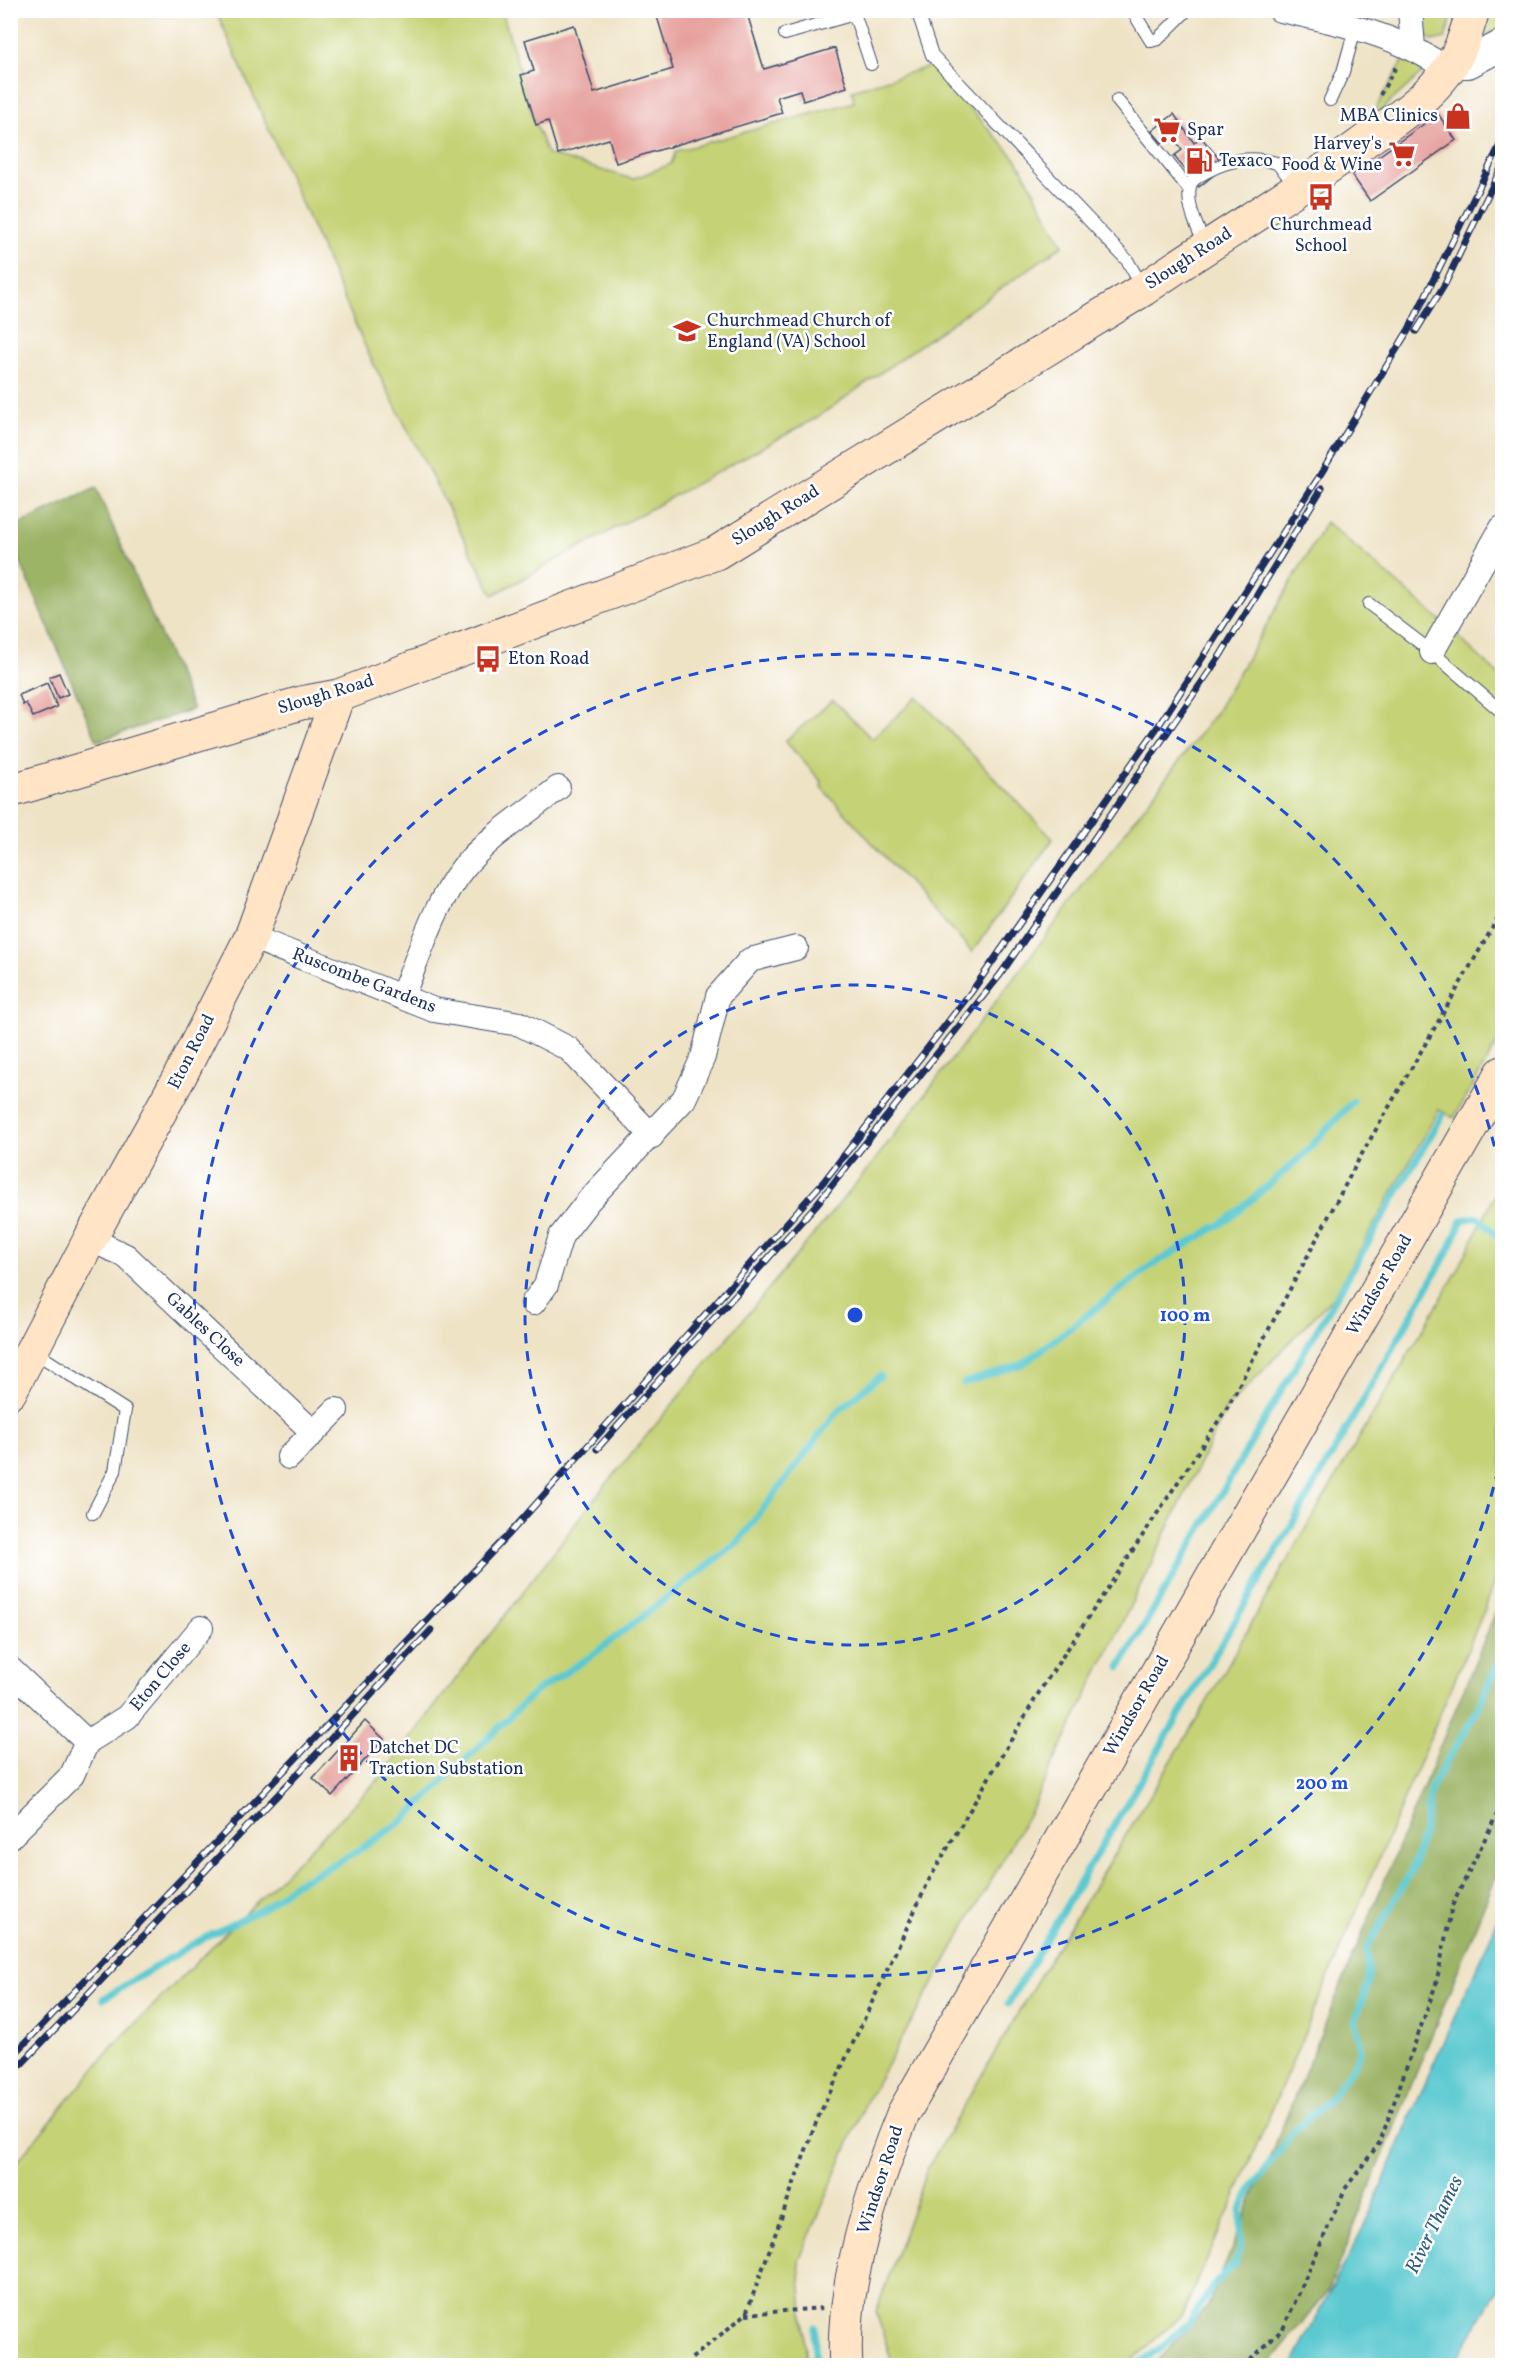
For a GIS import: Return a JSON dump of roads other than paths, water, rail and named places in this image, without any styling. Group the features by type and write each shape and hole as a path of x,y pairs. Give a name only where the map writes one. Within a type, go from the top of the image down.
{"main road":[{"name":"Slough Road","path":"10,791 301,703 338,696 716,553 1144,289 1205,246 1299,189 1396,119 1426,94 1450,66 1473,10"},
{"name":"Eton Road","path":"10,1392 90,1239 181,1074 251,937 338,696"},
{"name":"Windsor Road","path":"846,2366 848,2307 862,2239 880,2170 903,2114 1503,1073"}],"street":[{"path":"1280,10 1413,47 1450,66 1468,63 1503,45"},
{"path":"1410,10 1413,47"},
{"path":"1432,652 1503,528"},
{"path":"402,996 445,895 464,867 493,840 558,788"},
{"name":"Ruscombe Gardens","path":"251,937 434,1010 520,1024 569,1049 652,1136"},
{"path":"533,1304 546,1285 561,1236 589,1200 652,1136 684,1099 703,1057 718,996 750,960 796,948"},
{"name":"Gables Close","path":"90,1239 126,1256 314,1432"},
{"path":"289,1457 336,1410"},
{"name":"Eton Close","path":"87,1742 127,1717 201,1628"},
{"path":"10,1669 87,1742 72,1774 10,1837"}],"lane":[{"path":"917,10 932,55 1126,260 1144,289"},
{"path":"1132,10 1151,41 1158,39 1187,10"},
{"path":"785,34 854,12 871,64"},
{"path":"1330,100 1343,72 1355,29"},
{"path":"1117,100 1189,189 1197,226 1205,246"},
{"path":"1189,189 1193,180 1225,162 1248,158 1277,162 1299,189"},
{"path":"1369,604 1432,652 1503,712"},
{"path":"32,1351 124,1410 115,1471 93,1513"}],"water":[{"name":"River Thames","path":"1502,1911 1502,2278 1498,2289 1453,2365 1292,2365 1368,2218 1428,2076"}],"waterway":[{"path":"964,1383 1023,1364 1151,1266 1229,1219 1301,1157 1353,1101"},
{"path":"1120,1667 1442,1116"},
{"path":"1008,2004 1290,1528 1450,1248 1462,1220 1478,1217 1502,1240"},
{"path":"103,1999 191,1945 264,1908 294,1884 350,1856 404,1820 535,1692 590,1657 738,1542 837,1412 880,1376"},
{"path":"1135,2366 1157,2351 1189,2323 1213,2286 1235,2263 1241,2245 1241,2210 1254,2185 1294,2131 1331,2098 1355,2063 1361,2049 1355,2021 1369,1981 1367,1948 1412,1870 1424,1832 1431,1787 1476,1713 1502,1654"},
{"path":"815,2327 815,2366"}],"railway":[{"path":"10,2059 510,1533 825,1180 972,991 1159,725 1317,480 1409,329 1502,141"},
{"path":"1416,331 1445,284 1502,166"},
{"path":"597,1449 816,1205 1000,975 1220,656 1322,488"},
{"path":"10,2076 327,1743 431,1630"}],"place":[{"name":"MBA Clinics","path":"1458,116"},
{"name":"Spar","path":"1167,130"},
{"name":"Harvey's Food & Wine","path":"1402,154"},
{"name":"Texaco","path":"1199,161"},
{"name":"Churchmead School","path":"1321,197"},
{"name":"Churchmead Church of England (VA) School","path":"687,331"},
{"name":"Eton Road","path":"488,659"},
{"name":"Datchet DC Traction Substation","path":"349,1758"}]}
